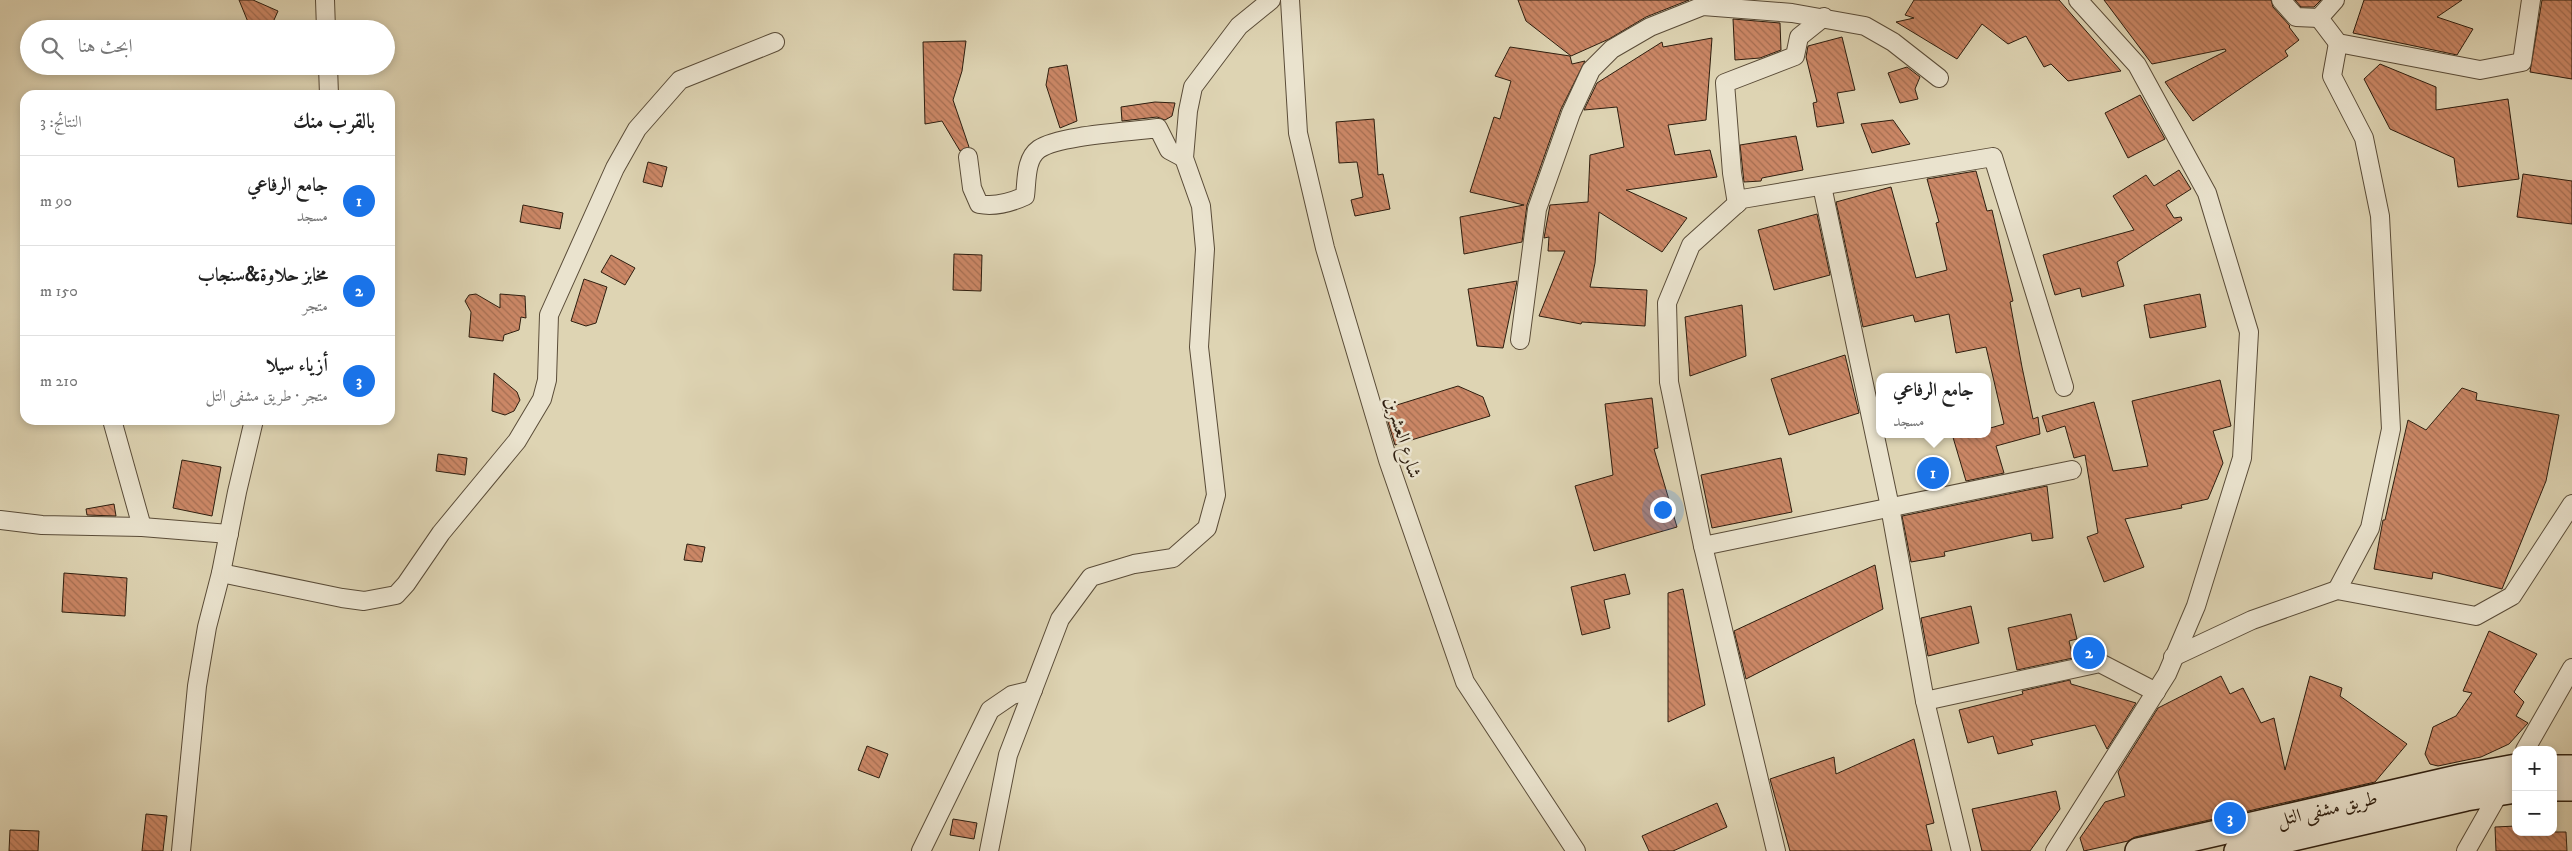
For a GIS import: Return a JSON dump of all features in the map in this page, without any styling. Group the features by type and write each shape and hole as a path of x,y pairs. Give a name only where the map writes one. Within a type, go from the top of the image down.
{"street":[{"path":"325,0 326,20"},
{"path":"989,851 1008,755 1060,619 1091,577 1134,564 1173,558 1207,528 1216,495 1199,347 1205,249 1201,206 1184,158 1193,86 1239,26 1271,0"},
{"name":"شارع العشرين","path":"1290,0 1298,132 1325,248 1388,460 1465,682 1576,851"},
{"path":"2055,851 2167,674 2196,606 2242,458 2249,332 2207,193 2138,65 2078,0"},
{"path":"2281,0 2296,17 2319,18"},
{"path":"2319,18 2335,0"},
{"path":"2319,18 2338,43 2480,70 2522,62 2531,0"},
{"path":"1520,340 1537,209 1571,113 1591,70 1612,49 1650,27 1703,3 1824,18 1865,26 1893,42 1939,78"},
{"path":"1737,204 1732,173 1724,83 1795,56 1799,38 1824,18"},
{"path":"222,573 364,601 396,594 406,584 441,533 517,441 542,398 547,380 549,314 615,168 637,129 680,80 775,42"},
{"path":"2337,590 2370,528 2391,429 2380,216 2364,138 2332,76 2338,43"},
{"path":"328,75 329,90"},
{"path":"968,157 972,188 979,204 988,206 1009,204 1025,196 1028,166 1038,149 1059,141 1158,128 1169,150 1184,158"},
{"path":"1776,851 1703,546 1669,382 1667,304 1691,245 1742,199 1993,157 2064,387"},
{"path":"1822,186 1890,507 1925,701 1961,851"},
{"path":"113,425 142,527"},
{"path":"182,851 197,686 207,627 222,573 253,425"},
{"path":"1703,546 2072,470"},
{"path":"2173,657 2252,620 2337,590 2476,616 2512,596 2572,504"},
{"path":"0,520 42,525 142,527 229,534"},
{"path":"1925,701 2100,663 2156,692"},
{"path":"2528,746 2572,668"},
{"path":"921,851 990,710 1012,695 1033,690"},
{"name":"طريق مشفى التل","path":"2138,851 2444,781 2512,768"},
{"path":"2557,768 2572,768"},
{"path":"2557,788 2572,788"},
{"path":"2466,851 2507,792"},
{"name":"طريق مشفى التل","path":"2237,851 2507,792"}],"building":[{"path":"239,0 253,0 278,11 274,20 247,20"},
{"path":"1518,0 1689,0 1646,17 1609,39 1571,56 1526,21"},
{"path":"1914,0 2059,0 2121,71 2068,81 2051,64 2044,67 2026,36 2008,44 1982,24 1957,59 1896,22 1914,18 1905,15"},
{"path":"2104,0 2271,0 2273,7 2290,26 2299,40 2285,51 2288,56 2193,121 2165,82 2226,51 2225,49 2152,64"},
{"path":"2295,0 2321,0 2314,7 2301,7"},
{"path":"2364,0 2462,0 2437,17 2473,29 2457,55 2353,33"},
{"path":"2542,0 2572,0 2572,79 2530,72"},
{"path":"1733,19 1780,23 1781,50 1760,58 1735,60"},
{"path":"1842,37 1855,90 1837,93 1844,123 1817,127 1813,103 1817,102 1806,57 1808,46"},
{"path":"1712,38 1706,120 1668,125 1675,155 1710,150 1717,177 1626,190 1687,218 1662,252 1599,212 1595,263 1590,287 1647,290 1645,326 1582,322 1581,324 1539,316 1565,251 1548,251 1549,237 1544,238 1550,205 1588,202 1590,155 1624,147 1617,107 1584,110 1597,83 1662,42 1663,47"},
{"path":"966,41 962,71 953,100 969,147 960,151 942,121 925,124 923,42"},
{"path":"1510,47 1570,56 1572,64 1585,61 1561,109 1527,205 1522,242 1464,254 1460,217 1524,205 1470,192 1494,117 1500,119 1511,81 1495,76"},
{"path":"2380,64 2436,87 2436,110 2508,99 2519,179 2458,187 2454,158 2390,129 2364,79"},
{"path":"1067,65 1077,121 1060,128 1046,85 1049,68"},
{"path":"1907,67 1920,77 1915,89 1918,99 1900,103 1888,73"},
{"path":"2140,95 2165,139 2128,158 2105,113"},
{"path":"1155,102 1175,103 1172,116 1165,120 1157,117 1122,121 1121,107"},
{"path":"1374,119 1378,175 1383,174 1390,209 1355,216 1351,200 1363,197 1357,162 1339,163 1336,122"},
{"path":"1893,120 1910,144 1872,153 1861,124"},
{"path":"1796,136 1803,170 1762,178 1761,181 1744,182 1740,145"},
{"path":"648,162 667,167 662,187 643,182"},
{"path":"2179,170 2191,189 2166,205 2174,218 2181,217 2182,220 2117,262 2124,286 2082,297 2080,288 2055,295 2043,255 2134,230 2113,196 2146,175 2154,186"},
{"path":"1976,171 1987,211 1992,210 2013,301 2010,302 2033,419 2038,417 2040,434 1996,446 2004,473 1966,481 1953,438 1991,438 1991,428 2004,424 1986,347 1956,353 1949,314 1915,322 1913,315 1863,327 1836,202 1891,187 1916,278 1947,270 1936,223 1939,222 1927,179"},
{"path":"2523,174 2572,181 2572,224 2517,217"},
{"path":"523,205 563,213 560,229 520,222"},
{"path":"1817,214 1830,275 1774,290 1758,230"},
{"path":"954,254 982,255 981,291 953,290"},
{"path":"611,255 635,268 625,285 601,272"},
{"path":"584,279 607,287 596,323 586,326 571,321"},
{"path":"1517,281 1503,348 1477,346 1468,289"},
{"path":"476,294 500,308 500,294 525,296 526,318 521,317 519,330 504,335 503,341 469,337 471,312 465,301 469,295"},
{"path":"2200,294 2206,327 2150,338 2144,305"},
{"path":"1742,305 1746,356 1690,376 1685,317"},
{"path":"1845,355 1859,413 1789,435 1771,379"},
{"path":"494,373 517,392 520,400 514,411 505,415 492,411"},
{"path":"2220,380 2231,426 2213,431 2223,463 2208,499 2181,505 2182,508 2125,519 2144,567 2104,582 2087,537 2098,533 2085,455 2074,458 2065,426 2047,432 2042,416 2094,402 2113,471 2148,466 2132,401"},
{"path":"1458,386 1483,397 1490,416 1395,445 1384,409"},
{"path":"2462,388 2477,393 2476,400 2559,415 2546,481 2502,589 2433,572 2432,579 2374,569 2383,520 2385,520 2408,420 2426,430"},
{"path":"1652,398 1658,448 1654,449 1677,527 1594,551 1575,486 1613,475 1605,404"},
{"path":"438,454 467,458 465,475 436,471"},
{"path":"1781,458 1792,512 1712,528 1701,475"},
{"path":"182,460 221,467 212,516 173,508"},
{"path":"2047,486 2053,538 2032,541 2031,533 1944,552 1945,556 1911,562 1902,516"},
{"path":"114,504 116,516 87,515 86,509"},
{"path":"687,544 705,547 702,562 684,560"},
{"path":"1875,565 1883,609 1746,679 1734,631"},
{"path":"64,573 127,578 125,616 62,612"},
{"path":"1625,574 1630,594 1604,600 1610,628 1582,635 1571,587"},
{"path":"1683,589 1705,705 1668,722 1668,593"},
{"path":"1971,606 1979,643 1928,656 1921,618"},
{"path":"2071,614 2077,639 2069,641 2073,658 2017,670 2008,628"},
{"path":"2489,631 2537,654 2514,692 2524,702 2516,716 2528,723 2509,744 2481,757 2438,766 2430,764 2425,754 2433,727 2456,716 2472,693 2463,691"},
{"path":"2221,676 2230,694 2243,688 2261,723 2274,718 2285,770 2310,676 2342,688 2340,696 2407,744 2375,782 2135,837 2128,841 2084,851 2080,838 2105,802 2125,796 2118,772 2158,708"},
{"path":"2070,680 2071,684 2136,703 2107,749 2095,725 2031,740 2033,745 1998,754 1993,736 1968,743 1959,710 2023,694 2022,691"},
{"path":"1914,739 1934,823 1926,825 1932,851 1790,851 1770,779 1834,757 1836,774"},
{"path":"867,746 888,754 879,778 858,770"},
{"path":"2056,791 2060,809 2030,851 1982,851 1972,809"},
{"path":"1717,803 1727,827 1673,851 1649,851 1642,836"},
{"path":"146,814 167,816 163,851 142,851"},
{"path":"953,819 977,823 974,839 950,835"},
{"path":"2512,826 2512,836 2557,836 2557,832 2566,832 2567,851 2496,851 2495,827"},
{"path":"10,830 39,831 38,851 9,851"}],"place":[{"name":"جامع الرفاعي","path":"1933,473"},
{"name":"مخابز حلاوة&سنجاب","path":"2089,653"},
{"name":"أزياء سيلا","path":"2230,818"}]}
